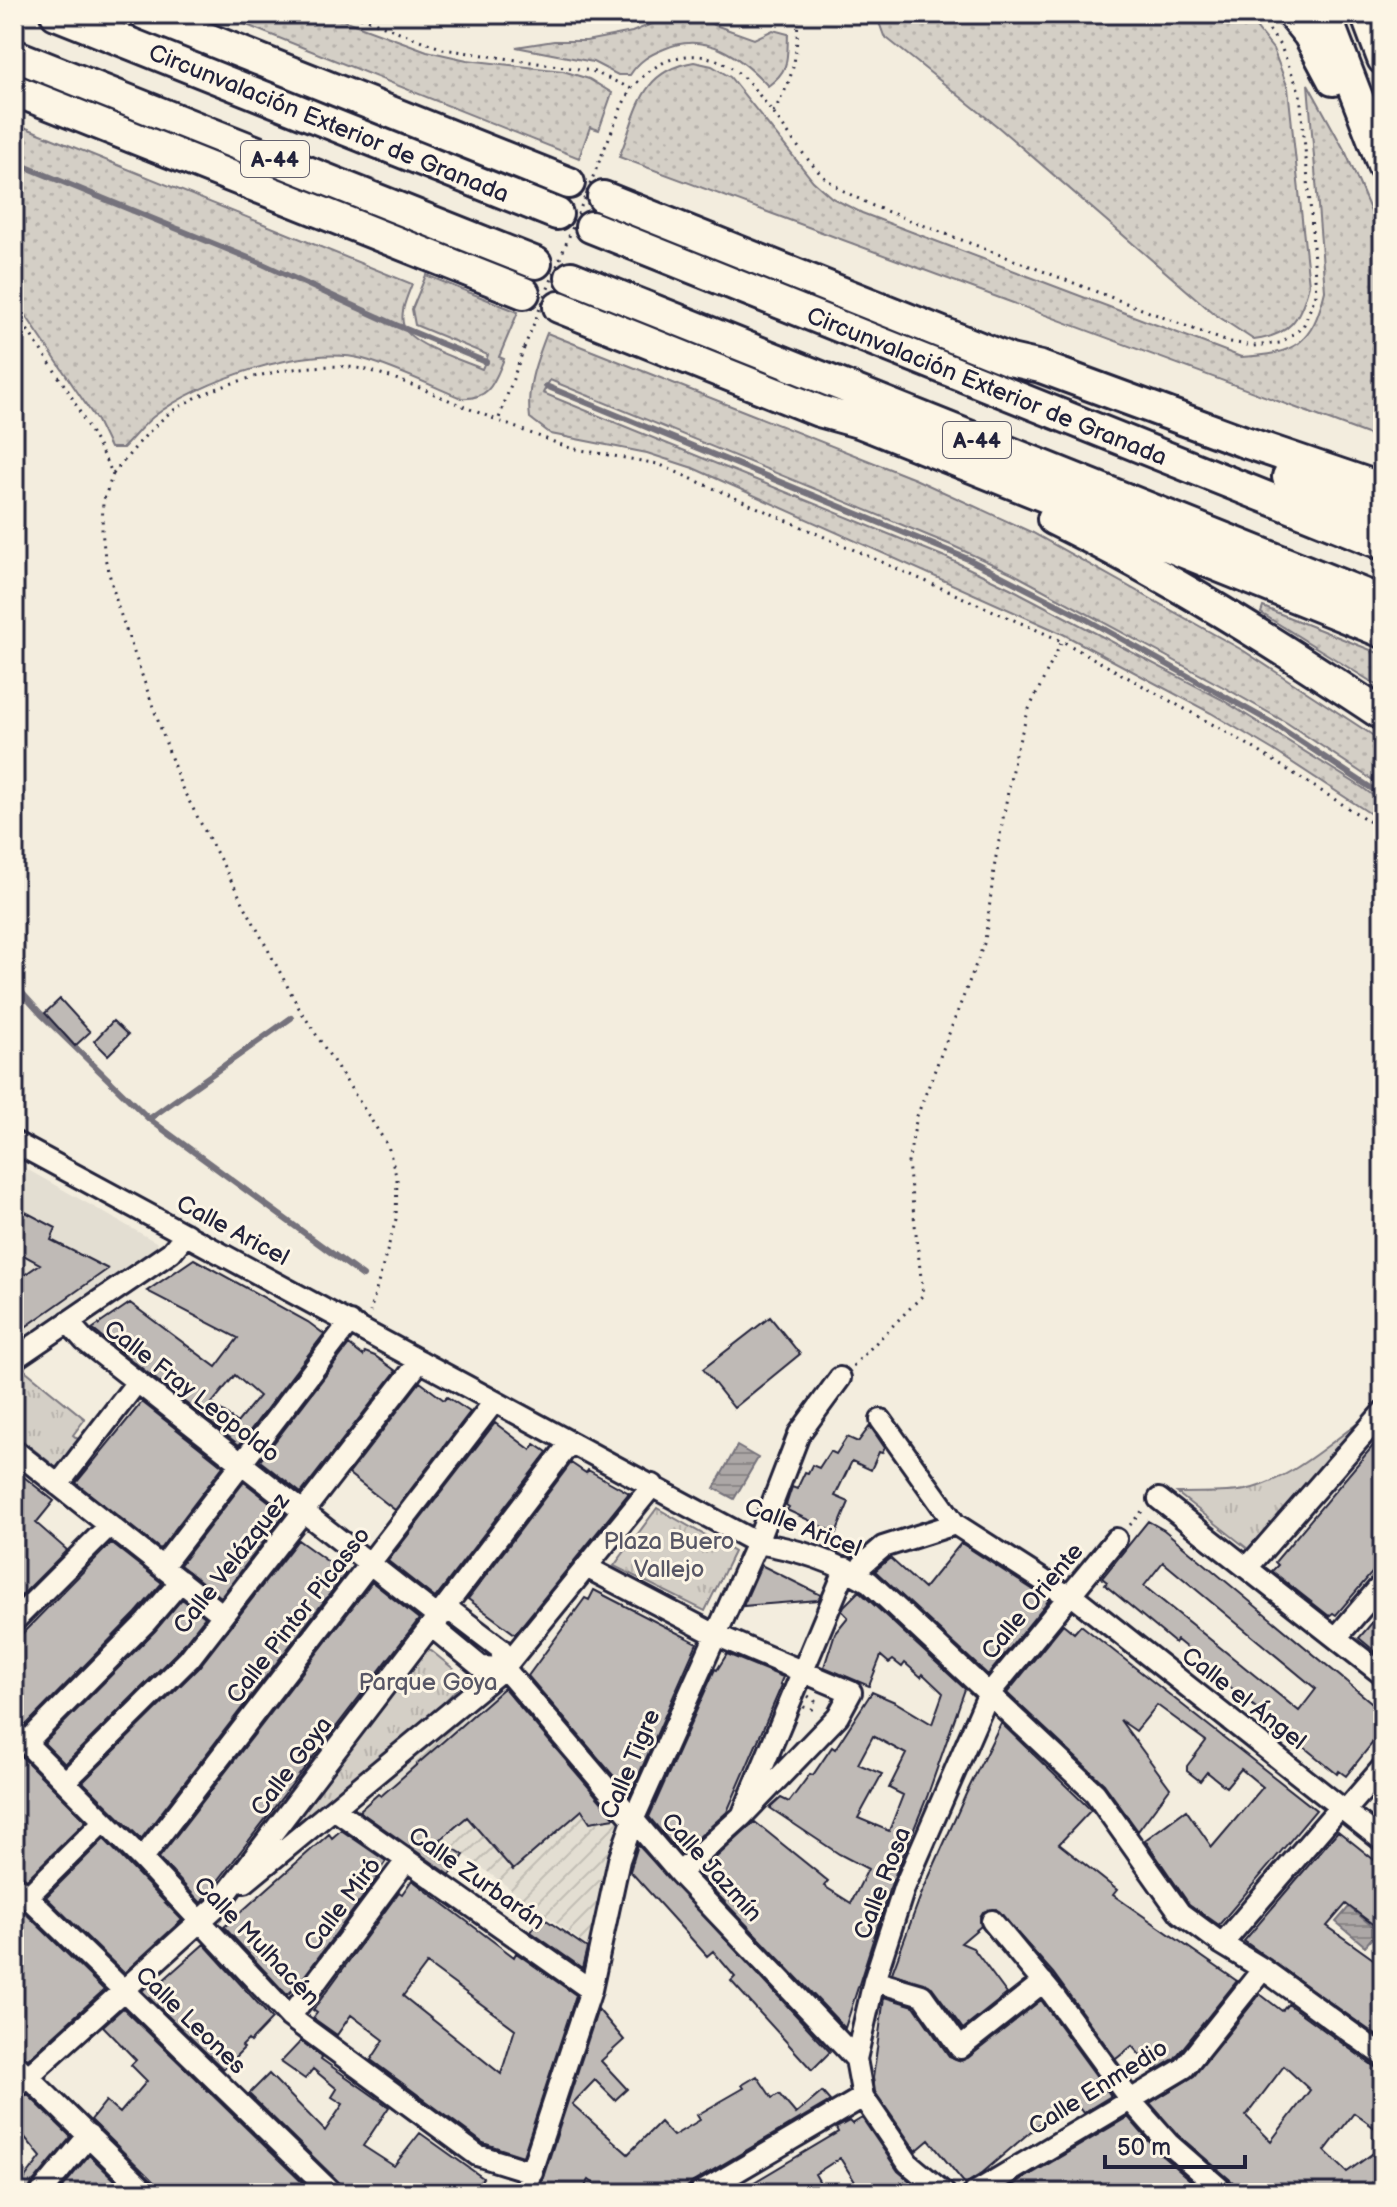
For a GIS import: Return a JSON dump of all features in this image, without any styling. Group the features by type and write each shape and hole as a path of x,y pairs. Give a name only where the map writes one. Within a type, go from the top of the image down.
{"highway":[{"name":"Circunvalación Exterior de Granada","path":"56,14 557,214"},
{"path":"145,14 569,183"},
{"path":"1292,14 1309,35 1378,154"},
{"path":"1325,14 1378,154"},
{"path":"1366,14 1383,59"},
{"name":"A-44","path":"14,55 536,263"},
{"path":"14,90 524,293"},
{"path":"603,197 1010,360 1038,376 1383,515"},
{"name":"Circunvalación Exterior de Granada","path":"591,227 1383,544"},
{"name":"A-44","path":"571,277 1383,602"},
{"path":"559,307 819,411 862,423 1383,632"},
{"path":"1010,360 1041,367 1383,489"},
{"path":"819,411 857,433 957,474 1117,550 1215,606 1383,715"}],"street":[{"name":"Calle Aricel","path":"14,1142 757,1543 789,1548 855,1566 1095,1793 1180,1913 1383,2056"},
{"path":"14,1359 171,1252 186,1234"},
{"name":"Calle Fray Leopoldo","path":"68,1322 85,1341 438,1617"},
{"path":"162,1567 241,1463 358,1327"},
{"name":"Calle Velázquez","path":"65,1782 189,1659 420,1361"},
{"name":"Calle Tigre","path":"524,2193 591,1990 619,1860 634,1818 757,1543 799,1434 840,1378"},
{"path":"58,1485 137,1382"},
{"name":"Calle Pintor Picasso","path":"142,1859 494,1402"},
{"path":"1247,1568 1383,1412"},
{"path":"742,1816 855,1566 883,1547 955,1524 881,1420"},
{"name":"Calle Goya","path":"19,2076 123,1990 217,1906 570,1443"},
{"path":"14,1450 223,1615"},
{"path":"217,1906 504,1668 653,1485"},
{"path":"1159,1499 1383,1675"},
{"name":"Calle el Ángel","path":"955,1524 1069,1595 1383,1841"},
{"path":"14,1621 109,1526"},
{"name":"Calle Oriente","path":"988,1695 1116,1539"},
{"path":"586,1567 716,1635 804,1675 851,1692 838,1716 742,1816 679,1873"},
{"path":"20,1737 146,1622 181,1581"},
{"path":"1336,1638 1383,1583"},
{"path":"438,1617 436,1630 481,1667 504,1668"},
{"name":"Calle Jazmín","path":"504,1668 679,1873 856,2059"},
{"name":"Calle Rosa","path":"863,2097 856,2059 874,1981 904,1888 988,1695"},
{"name":"Calle Mulhacén","path":"20,1737 142,1859 290,2017 477,2155 532,2172"},
{"path":"1222,1944 1383,1767"},
{"name":"Calle Zurbarán","path":"334,1809 591,1990"},
{"path":"21,1891 104,1821"},
{"name":"Calle Miró","path":"290,2017 406,1861"},
{"name":"Calle Leones","path":"21,1891 332,2193"},
{"path":"992,1921 1043,1982 1131,2101 1169,2144 1225,2193"},
{"name":"Calle Enmedio","path":"974,2193 1184,2068 1263,1969"},
{"path":"874,1981 922,1995 960,2048 1043,1982"},
{"path":"19,2076 89,2135 147,2193"},
{"path":"700,2193 863,2097 908,2163 944,2193"},
{"path":"41,2193 89,2135"}],"path":[{"path":"353,14 443,49 592,71 632,89"},
{"path":"773,112 789,88 797,56 798,14"},
{"path":"498,421 605,147 632,89 653,67 681,55 710,57 742,76 817,170 839,189 873,206 1225,341 1253,346 1280,343 1303,327 1316,294 1311,214 1300,93 1281,47 1258,14"},
{"path":"14,310 69,392 113,474"},
{"path":"358,1327 396,1219 397,1179 388,1146 299,1008 181,786 118,607 105,558 103,502 113,474 174,410 200,396 291,370 334,367 370,371 570,448 658,464 1062,641 1239,739 1383,830"},
{"path":"840,1378 923,1295 908,1163 917,1116 985,941 995,862 1015,754 1029,709 1062,641"},
{"path":"1116,1539 1150,1503 1159,1499"}],"shaded area":[{"path":"14,1162 156,1242 159,1248 14,1342"},
{"path":"737,1446 758,1458 734,1499 714,1488"},
{"path":"506,1680 625,1820 606,1865 591,1949 375,1788"},
{"path":"1349,1907 1378,1931 1365,1946 1336,1922"}],"green space":[{"path":"219,14 327,14 427,51 467,60 563,71 589,79 612,93 599,130 590,127 579,158"},
{"path":"876,14 1245,14 1273,49 1288,88 1309,285 1302,308 1292,324 1277,334 1254,340 1213,313 997,126 884,36"},
{"path":"698,19 754,39 773,30 788,34 784,69 768,86 734,57 708,45 694,43 664,49 641,62 630,75 618,75 593,62 516,47 554,41 586,41 632,32 661,20"},
{"path":"694,62 712,66 730,77 813,181 832,198 862,213 1241,357 1275,353 1298,343 1314,324 1325,291 1308,84 1346,153 1383,240 1383,440 619,157 636,110 651,84 661,74"},
{"path":"14,123 412,284 402,316 409,334 427,346 482,369 488,355 415,325 412,309 426,275 518,312 499,357 504,359 494,382 479,396 461,398 363,359 339,356 283,361 224,379 197,391 153,417 123,448 110,448 97,421 14,298"},
{"path":"547,333 915,479 1033,533 1244,651 1383,742 1383,787 1287,723 1012,573 550,380 543,393 945,557 1010,588 1221,699 1363,788 1383,803 1383,822 1211,713 1063,634 693,468 647,453 551,434 530,418 529,407 533,375"},
{"path":"1263,607 1383,655 1383,689 1261,613"},
{"path":"26,1371 85,1419 73,1435 79,1440 57,1468 14,1434 14,1379"},
{"path":"1362,1420 1248,1549 1177,1493 1229,1492 1261,1485 1307,1461"},
{"name":"Plaza Buero Vallejo","path":"657,1508 734,1552 705,1611 614,1566"},
{"name":"Parque Goya","path":"424,1645 466,1679 421,1727 270,1844"}],"building":[{"path":"60,999 90,1032 75,1046 45,1013"},
{"path":"113,1021 128,1035 108,1055 94,1041"},
{"path":"14,1206 56,1228 51,1240 108,1269 14,1335 14,1282 40,1264 14,1250"},
{"path":"194,1259 324,1334 239,1445 92,1329 130,1303 216,1367 238,1338 147,1291","holes":["235,1375 259,1396 237,1423 212,1403"]},
{"path":"770,1317 800,1354 734,1408 703,1369"},
{"path":"349,1345 363,1356 365,1352 375,1356 396,1371 301,1493 260,1461"},
{"path":"420,1382 444,1400 447,1397 470,1412 395,1510 349,1474"},
{"path":"142,1402 223,1466 160,1549 76,1483"},
{"path":"495,1423 531,1450 535,1444 547,1452 435,1598 388,1561"},
{"path":"870,1426 885,1448 882,1453 879,1452 871,1470 852,1461 835,1496 849,1502 836,1533 787,1510 792,1487 797,1489 805,1472 808,1473 812,1465 819,1468 830,1451 836,1454 847,1437 858,1442"},
{"path":"1383,1434 1383,1560 1336,1615 1333,1613 1329,1616 1272,1571 1278,1565 1275,1562"},
{"path":"571,1463 629,1493 515,1634 468,1599"},
{"path":"14,1469 54,1501 36,1523 67,1550 14,1603"},
{"path":"244,1482 285,1514 221,1597 180,1565"},
{"path":"1148,1521 1164,1530 1383,1712 1383,1730 1346,1776 1339,1771 1337,1774 1207,1668 1209,1666 1177,1640 1175,1643 1105,1585 1107,1582 1102,1578","holes":["1163,1562 1316,1689 1299,1711 1144,1586"]},
{"path":"298,1540 345,1574 141,1839 83,1782 199,1667"},
{"path":"111,1543 162,1583 26,1725 14,1718 14,1642"},
{"path":"961,1543 1049,1600 988,1675 875,1571 890,1558 924,1589"},
{"path":"761,1565 821,1595 818,1600 743,1606"},
{"path":"372,1582 419,1619 201,1903 159,1858"},
{"path":"594,1590 697,1643 630,1795 528,1676"},
{"path":"859,1591 965,1689 927,1797 889,1890 845,2028 698,1874 755,1822 828,1881 824,1886 851,1903 868,1869 839,1854 770,1808 781,1798 789,1802 810,1774 813,1775 832,1747 835,1749 872,1692 932,1724 943,1693 923,1674 921,1677 905,1663 902,1667 893,1660 889,1663 881,1656 869,1686 824,1667 835,1633 848,1617 842,1611","holes":["873,1736 906,1754 889,1788 903,1795 889,1831 858,1818 882,1774 858,1764"]},
{"path":"182,1599 205,1617 179,1650 65,1764 44,1743 155,1631"},
{"path":"1383,1610 1383,1658 1359,1638"},
{"path":"1063,1624 1074,1633 1081,1625 1316,1810 1219,1925 1189,1904 1145,1840 1186,1810 1212,1847 1263,1787 1241,1769 1226,1787 1207,1772 1200,1781 1187,1771 1187,1766 1206,1741 1157,1705 1136,1731 1120,1720 1170,1788 1138,1831 1104,1784 1007,1693"},
{"path":"727,1654 783,1677 782,1685 727,1812 680,1854 649,1817 715,1669"},
{"path":"504,1688 615,1818 590,1822 582,1810 513,1870 467,1817 440,1840 464,1855 450,1875 359,1811 378,1794 381,1796"},
{"path":"1001,1723 1091,1810 1059,1844 1117,1890 1113,1895 1237,1981 1175,2058 1154,2071 1132,2046 1116,2059 1053,1973 996,1909 983,1912 981,1926 961,1943 973,1948 1007,1994 963,2029 932,1987 892,1973 921,1895"},
{"path":"14,1749 86,1821 27,1879 14,1871"},
{"path":"341,1830 386,1861 377,1878 297,1986 287,1995 224,1927 329,1834 332,1838"},
{"path":"1338,1831 1383,1867 1383,1894 1376,1903 1383,1908 1383,1932 1346,1904 1327,1926 1383,1966 1383,2040 1244,1941"},
{"path":"104,1839 182,1920 124,1973 46,1897"},
{"path":"638,1845 830,2052 812,2070 731,1981 735,1977 713,1951 707,1956 630,1871"},
{"path":"412,1880 514,1957 516,1953 576,1995 523,2156 483,2143 371,2060 384,2040 351,2015 337,2035 313,2018 317,2013 313,2010 399,1892 402,1894","holes":["427,1964 515,2029 501,2074 403,1996"]},
{"path":"14,1902 104,1990 28,2059 14,2050"},
{"path":"542,1917 587,1948 582,1968 531,1932"},
{"path":"204,1944 272,2019 242,2046 244,2048 223,2069 142,1991 147,1986 152,1990"},
{"path":"1260,1994 1282,2011 1288,2004 1375,2067 1383,2069 1383,2134 1354,2113 1325,2151 1347,2172 1383,2146 1383,2193 1238,2193 1234,2183 1178,2135 1150,2103 1194,2076","holes":["1284,2066 1310,2090 1271,2141 1246,2116"]},
{"path":"884,1997 914,2006 949,2056 961,2061 1041,2000 1111,2096 1083,2113 1071,2097 981,2174 965,2184 929,2140 916,2151 875,2092 873,2078"},
{"path":"123,2008 313,2193 160,2193 156,2184 91,2120 106,2101 120,2113 147,2081 131,2065 136,2060 103,2026"},
{"path":"598,2009 624,2040 601,2061 627,2089 615,2100 595,2080 572,2104 628,2154 660,2122 673,2136 700,2120 697,2115 744,2088 742,2085 757,2076 772,2098 779,2094 796,2114 822,2092 830,2101 693,2182 680,2193 606,2193 589,2180 581,2193 538,2193"},
{"path":"301,2041 321,2059 389,2107 363,2146 394,2166 420,2133 483,2178 472,2193 345,2193 341,2184 249,2094 269,2074 325,2131 343,2104 332,2097 337,2089 313,2069 305,2079 281,2062"},
{"path":"27,2094 71,2137 31,2185 28,2193 14,2193 41,2157 14,2124 14,2102"},
{"path":"1128,2117 1160,2154 1205,2193 999,2193"},
{"path":"862,2118 898,2171 924,2193 862,2193 840,2158 815,2174 826,2193 736,2193 838,2132 836,2128"},
{"path":"89,2155 128,2193 58,2193"}],"waterway":[{"path":"14,162 256,261 486,362"},
{"path":"546,386 968,559 1084,618 1276,725 1383,796"},
{"path":"14,984 149,1119 363,1276"},
{"path":"149,1119 291,1018"}]}
